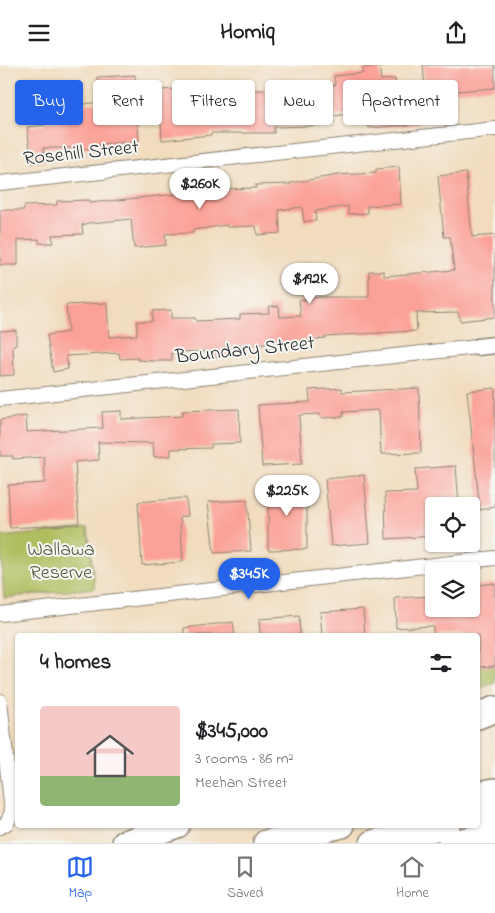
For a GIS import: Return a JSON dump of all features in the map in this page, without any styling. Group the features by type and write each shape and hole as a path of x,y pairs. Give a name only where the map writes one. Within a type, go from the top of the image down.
{"highway":[{"path":"480,715 495,709"},
{"path":"480,794 495,791"},
{"path":"480,818 495,814"},
{"path":"125,843 168,828"},
{"path":"266,843 329,828"},
{"path":"374,843 435,828"},
{"path":"451,843 495,835"}],"street":[{"name":"Rosehill Street","path":"0,183 495,129"},
{"name":"Boundary Street","path":"0,399 495,345"},
{"path":"0,614 495,558"},
{"path":"0,701 12,812 7,823 0,827"}],"green space":[{"name":"Wallawa Reserve","path":"88,528 95,588 4,598 0,537"},
{"path":"495,666 495,683 480,688 480,667"}],"building":[{"path":"423,65 495,65 495,88 458,91 458,80 424,80"},
{"path":"379,66 381,80 343,80 343,115 333,116 334,76 363,73 363,68"},
{"path":"135,75 135,80 97,80 97,77"},
{"path":"172,89 172,125 255,125 255,90 265,90 265,125 319,125 274,127 274,133 211,133 211,135 162,140 162,90"},
{"path":"93,103 93,125 138,125 139,142 99,144 100,147 76,150 76,148 43,148 45,161 32,163 27,127 83,125 83,104"},
{"path":"369,125 408,125 369,128"},
{"path":"399,167 401,204 367,206 368,213 349,214 348,206 315,211 316,220 304,222 302,207 279,210 280,233 257,235 256,226 227,227 227,225 193,230 193,233 165,234 166,245 134,248 131,219 90,223 82,225 83,234 52,235 53,243 39,243 39,239 18,240 18,265 0,265 0,210 24,210 24,206 57,205 57,201 89,200 89,203 197,192 196,187 218,183 219,189 256,188 255,185 291,184 338,175 376,173 376,169"},
{"path":"466,173 472,237 495,235 495,317 460,321 458,312 416,313 417,331 325,336 325,338 297,342 233,346 234,356 209,357 208,351 172,352 172,361 153,361 138,360 138,358 120,359 119,353 66,356 68,369 53,372 47,335 68,332 66,305 107,303 109,337 137,335 137,321 152,321 152,311 171,310 171,318 195,318 196,321 240,319 240,314 269,313 268,306 279,306 280,317 301,316 299,300 319,297 369,297 369,271 384,271 384,276 454,270 450,237 444,237 438,176"},
{"path":"16,330 16,346 13,346 14,375 0,376 0,331"},
{"path":"342,388 342,392 419,388 421,453 381,454 379,410 343,412 343,417 321,418 320,414 299,415 302,464 262,466 258,405 310,402 309,390"},
{"path":"495,388 495,507 480,510 480,497 467,391"},
{"path":"239,409 240,443 211,444 211,448 171,449 171,456 154,457 153,443 98,442 99,460 75,462 79,524 10,528 8,485 45,483 44,457 13,459 13,456 0,456 0,420 26,416 27,432 103,428 102,412 121,411 121,419 182,416 182,411"},
{"path":"456,466 458,497 425,497 425,537 386,539 385,493 417,492 415,469"},
{"path":"364,475 370,543 331,546 325,479"},
{"path":"268,485 307,485 307,549 268,550"},
{"path":"186,498 188,516 180,517 183,562 142,565 138,502"},
{"path":"247,500 251,551 214,553 208,502"},
{"path":"495,583 495,666 480,667 480,633 433,633 433,626 396,628 395,598 425,596 425,617 480,617 480,585"},
{"path":"363,609 365,633 322,633 320,612"},
{"path":"299,616 300,633 260,633 259,619"},
{"path":"233,622 235,633 184,633 184,628"}]}
